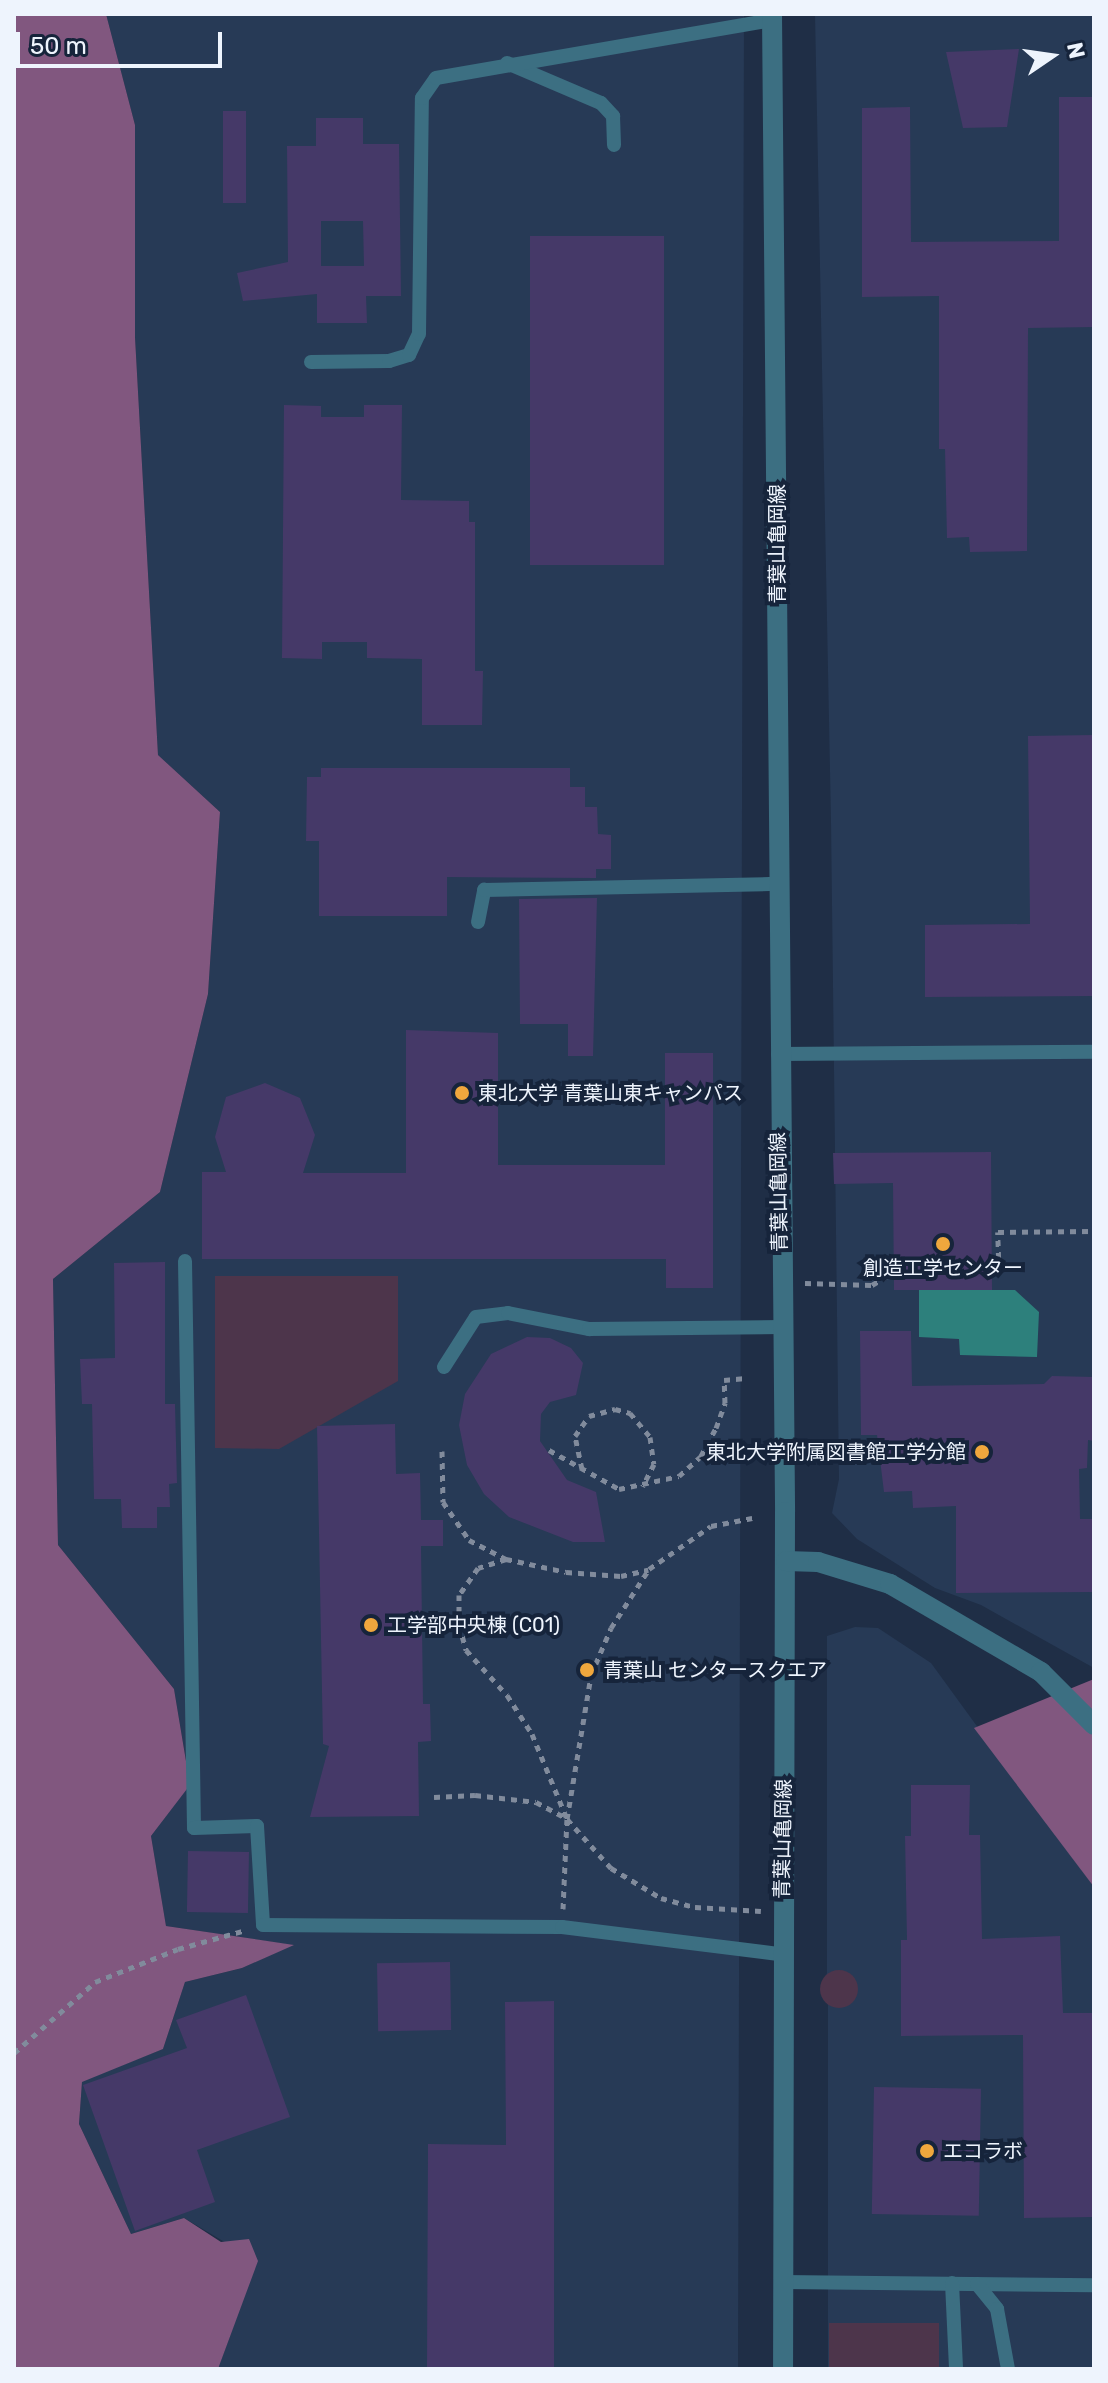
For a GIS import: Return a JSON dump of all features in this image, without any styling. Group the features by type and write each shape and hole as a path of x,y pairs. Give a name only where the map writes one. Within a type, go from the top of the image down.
{"street":[{"name":"青葉山亀岡線","path":"772,17 780,1283 786,1561 780,1954 783,2369"},
{"path":"786,1561 818,1562 890,1584 1041,1672 1094,1725"}],"lane":[{"path":"311,362 389,361 409,355 419,334 422,98 436,78 772,17"},
{"path":"507,63 601,103 613,116 614,145"},
{"path":"478,922 484,890 777,884"},
{"path":"778,1054 1094,1052"},
{"path":"185,1261 194,1828 257,1826 263,1925 562,1927 780,1954"},
{"path":"444,1367 476,1317 508,1313 589,1329 781,1327"},
{"path":"782,2282 1094,2285"},
{"path":"952,2283 956,2369"},
{"path":"977,2284 997,2309 1008,2369"}],"path":[{"path":"992,1270 999,1270 998,1232 1094,1231"},
{"path":"780,1283 872,1285 894,1272"},
{"path":"549,1450 619,1489 679,1476 701,1456 725,1403 724,1380 746,1378"},
{"path":"583,1470 575,1436 589,1416 615,1409 630,1413 650,1437 654,1464 643,1486"},
{"path":"442,1451 443,1502 469,1540 506,1559 621,1576 649,1569 711,1526 752,1518"},
{"path":"506,1559 478,1568 459,1595 459,1625 466,1650 507,1695 532,1734 567,1819"},
{"path":"563,1914 567,1819 591,1675 611,1628 649,1569"},
{"path":"434,1797 475,1795 536,1802 567,1819 611,1868 636,1885 695,1907 750,1911"},
{"path":"14,2053 95,1982 178,1949 263,1925"}],"shaded area":[{"path":"14,14 106,14 135,125 135,337 158,755 220,812 208,994 160,1192 53,1279 58,1545 174,1689 190,1785 151,1836 166,1926 294,1945 242,1968 185,1982 163,2049 82,2082 79,2124 131,2234 184,2218 221,2242 249,2239 258,2261 218,2369 14,2369"},
{"name":"東北大学 青葉山東キャンパス","path":"106,14 744,14 738,2369 218,2369 257,2261 184,2218 131,2234 79,2124 82,2081 163,2049 185,1982 242,1968 292,1945 166,1926 151,1836 190,1784 174,1689 58,1545 53,1279 160,1192 208,994 220,812 158,755 135,337 135,125"},
{"path":"815,14 1094,14 1094,1668 981,1605 935,1588 857,1539 832,1513 839,1479 831,821"},
{"path":"215,1276 398,1276 398,1381 279,1449 215,1448"},
{"path":"919,1290 1015,1290 1039,1312 1037,1357 960,1355 959,1339 919,1337"},
{"path":"855,1627 878,1628 931,1663 1094,1887 1094,2369 828,2369 828,2005 820,1990 827,1973 827,1636"},
{"path":"1094,1679 1094,1887 974,1728"},
{"path":"839,1970 853,1975 858,1989 853,2003 839,2008 825,2003 820,1989 825,1975"},
{"path":"829,2323 939,2323 939,2369 829,2369"}],"building":[{"path":"1019,49 1007,127 963,128 946,52"},
{"path":"1059,97 1094,97 1094,327 1028,328 1027,551 970,552 969,537 947,538 945,449 939,449 939,296 862,297 862,108 910,107 911,242 1059,241"},
{"path":"223,111 246,111 246,203 223,203"},
{"path":"316,118 363,118 363,144 399,144 401,296 366,296 367,323 317,323 317,294 243,301 237,273 288,262 287,146 316,146","holes":["321,221 363,221 364,266 321,266"]},
{"path":"530,236 664,236 664,565 530,565"},
{"path":"284,405 321,406 321,417 364,417 364,405 402,405 401,500 469,501 469,522 475,522 475,671 483,671 482,725 422,725 422,659 367,658 367,642 322,642 322,659 282,658"},
{"path":"1094,735 1094,996 925,997 925,925 1030,924 1028,736"},
{"path":"321,768 570,768 570,787 585,787 585,807 597,807 598,834 611,835 611,869 596,869 596,878 447,877 447,916 319,916 319,841 306,841 307,777 321,777"},
{"path":"597,898 593,1056 568,1056 568,1024 520,1024 519,899"},
{"path":"406,1030 498,1033 498,1165 665,1165 665,1053 713,1053 713,1288 666,1288 666,1259 202,1259 202,1172 226,1172 215,1137 226,1097 265,1083 300,1098 315,1135 303,1173 406,1173"},
{"name":"創造工学センター","path":"991,1152 992,1290 894,1290 893,1183 834,1184 833,1153"},
{"path":"165,1262 165,1404 175,1404 177,1483 169,1484 170,1507 157,1507 157,1528 122,1528 121,1499 94,1499 92,1404 82,1404 80,1359 115,1358 114,1263"},
{"name":"東北大学附属図書館工学分館","path":"860,1331 911,1331 912,1386 1044,1384 1052,1376 1094,1377 1094,1441 1088,1440 1087,1468 1079,1469 1080,1519 1094,1519 1094,1592 956,1593 956,1506 913,1508 912,1491 884,1492 877,1435 861,1435"},
{"path":"527,1337 550,1338 571,1348 583,1363 576,1395 550,1402 541,1414 540,1441 567,1480 596,1492 605,1542 573,1542 509,1517 484,1494 467,1465 459,1425 465,1394 491,1354"},
{"name":"工学部中央棟 (C01)","path":"395,1424 396,1474 420,1473 421,1520 443,1520 443,1546 421,1546 423,1704 430,1704 431,1741 418,1742 419,1816 310,1817 329,1746 323,1744 317,1426"},
{"path":"911,1785 970,1785 969,1835 980,1835 982,1939 1060,1936 1063,2013 1093,2013 1094,2217 1024,2218 1023,2035 901,2036 901,1940 907,1940 905,1836 911,1836"},
{"path":"188,1851 249,1852 248,1913 187,1912"},
{"path":"450,1962 451,2030 378,2031 377,1963"},
{"path":"246,1995 290,2117 197,2150 215,2202 135,2231 83,2085 187,2048 176,2020"},
{"path":"554,2001 554,2369 427,2369 428,2144 506,2145 505,2002"},
{"name":"エコラボ","path":"874,2087 981,2089 979,2216 872,2214"}],"place":[{"name":"東北大学 青葉山東キャンパス","path":"462,1093"},
{"name":"創造工学センター","path":"943,1244"},
{"name":"東北大学附属図書館工学分館","path":"982,1452"},
{"name":"工学部中央棟 (C01)","path":"371,1625"},
{"name":"青葉山 センタースクエア","path":"587,1670"},
{"name":"エコラボ","path":"927,2151"}]}
